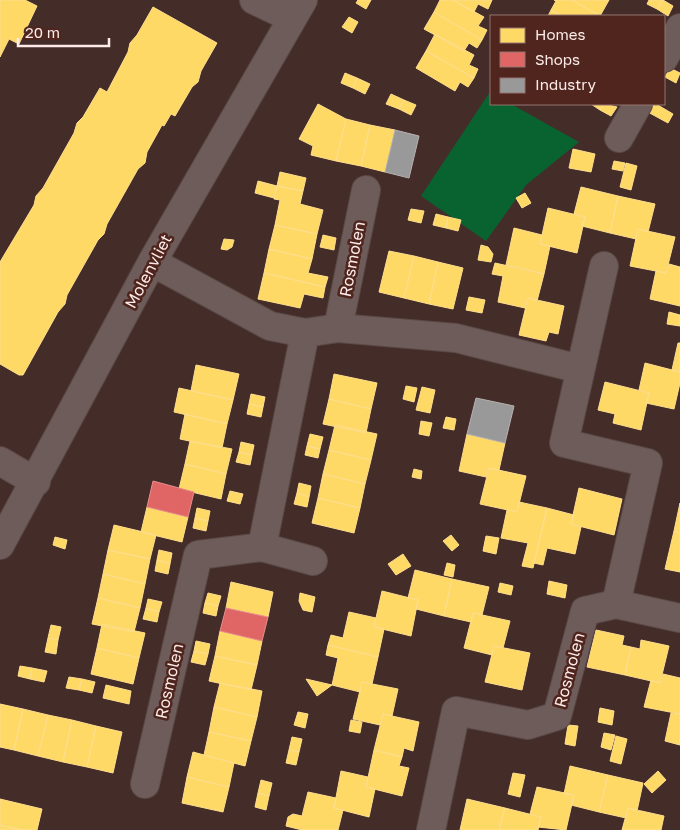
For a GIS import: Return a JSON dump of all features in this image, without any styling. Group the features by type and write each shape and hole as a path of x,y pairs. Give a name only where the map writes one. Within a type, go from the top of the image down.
{"street":[{"path":"254,0 297,9"},
{"name":"Molenvliet","path":"0,545 36,482 152,262 297,9"},
{"path":"665,56 680,28"},
{"path":"619,138 637,105"},
{"name":"Rosmolen","path":"338,328 366,190"},
{"path":"152,262 270,326 305,333 338,328 456,338 580,369"},
{"path":"604,266 564,443 648,463 616,604"},
{"path":"262,547 305,333"},
{"path":"0,461 36,482"},
{"name":"Rosmolen","path":"145,784 198,555 262,547 313,561"},
{"name":"Rosmolen","path":"431,830 456,711 528,725 557,716 585,611 616,604 680,618"}],"green space":[{"path":"490,92 490,105 513,105 579,142 526,185 486,241 421,196"}],"building: Homes":[{"path":"0,0 25,0 37,6 19,44 9,39 0,57"},
{"path":"358,0 371,0 366,9 356,3"},
{"path":"440,0 453,0 484,17 478,26 487,30 482,40 434,12"},
{"path":"453,0 492,0 488,9 478,4 474,12"},
{"path":"554,0 572,0 598,15 560,15 551,10 556,1"},
{"path":"572,0 609,0 601,15"},
{"path":"649,0 663,0 657,9 647,4"},
{"path":"663,0 673,6 668,16 657,9"},
{"path":"153,7 217,43 201,71 198,82 192,87 175,116 171,114 164,126 162,125 147,152 145,163 138,169 107,224 104,234 98,240 67,295 65,304 58,312 23,375 19,375 0,364 0,262 34,205 36,196 43,188 74,133 77,123 83,117 100,88 107,92 128,52 130,43 137,35"},
{"path":"551,10 560,15 548,15"},
{"path":"434,12 482,40 477,48 469,43 464,51 424,29"},
{"path":"349,17 358,22 352,33 342,27"},
{"path":"435,34 474,55 469,65 478,69 474,78 426,51"},
{"path":"426,51 474,78 468,87 460,82 455,91 416,68"},
{"path":"670,68 680,73 676,83 665,77"},
{"path":"345,73 357,78 353,88 341,83"},
{"path":"357,78 370,84 365,94 353,88"},
{"path":"391,94 404,100 399,109 386,104"},
{"path":"404,100 416,105 411,115 399,109"},
{"path":"318,104 346,119 336,161 311,155 313,146 299,139"},
{"path":"592,105 603,105 600,110"},
{"path":"603,105 617,107 611,116 600,110"},
{"path":"649,105 658,105 673,114 668,123 646,111"},
{"path":"346,119 370,125 361,166 336,161"},
{"path":"370,125 395,130 385,172 361,166"},
{"path":"573,149 595,154 591,172 569,168"},
{"path":"614,161 625,163 623,171 612,169"},
{"path":"626,163 637,166 631,190 620,187"},
{"path":"280,172 306,178 303,191 277,186"},
{"path":"258,181 277,186 274,198 255,193"},
{"path":"277,186 303,191 300,204 323,210 317,234 275,225 280,200 274,199"},
{"path":"581,187 618,196 610,233 582,226 585,217 574,214"},
{"path":"525,193 531,203 522,208 516,198"},
{"path":"618,196 655,204 648,232 638,229 636,239 610,233"},
{"path":"548,208 585,217 577,253 540,244"},
{"path":"411,209 424,211 421,223 408,220"},
{"path":"436,214 448,217 446,228 433,225"},
{"path":"448,217 461,220 458,231 446,228"},
{"path":"275,225 317,234 312,259 269,249"},
{"path":"514,228 542,235 540,244 550,246 544,274 506,265"},
{"path":"638,229 675,237 666,273 630,266"},
{"path":"323,235 336,238 334,250 320,247"},
{"path":"224,239 234,240 232,247 227,250 221,249"},
{"path":"481,245 488,247 493,254 491,262 478,260"},
{"path":"269,249 312,259 308,273 328,277 325,287 264,273"},
{"path":"389,251 414,256 404,298 379,292"},
{"path":"414,256 438,262 429,304 404,298"},
{"path":"438,262 463,268 453,309 429,304"},
{"path":"495,263 544,274 537,301 528,298 525,308 498,302 503,276 492,274"},
{"path":"669,264 680,267 680,306 650,299 656,271 666,273"},
{"path":"264,273 325,287 323,298 304,294 300,308 258,299"},
{"path":"469,297 485,300 482,313 466,310"},
{"path":"528,298 564,306 558,334 549,332 546,341 519,335"},
{"path":"669,312 680,315 680,326 667,324"},
{"path":"678,343 680,343 680,372 672,370"},
{"path":"645,363 680,372 680,383 674,409 646,403 649,393 639,390"},
{"path":"196,365 239,374 233,400 191,391"},
{"path":"334,374 377,383 371,409 329,399"},
{"path":"605,382 649,393 641,430 613,423 615,414 598,410"},
{"path":"406,386 417,388 414,402 403,399"},
{"path":"422,387 435,390 430,413 416,410"},
{"path":"179,388 233,400 227,424 174,412"},
{"path":"251,394 265,397 263,407 249,404"},
{"path":"329,399 371,409 366,433 323,424"},
{"path":"249,404 263,407 261,417 247,414"},
{"path":"185,414 227,424 222,448 180,439"},
{"path":"446,417 456,419 454,430 443,428"},
{"path":"421,421 432,423 429,436 419,434"},
{"path":"335,425 377,434 371,460 329,450"},
{"path":"310,434 323,437 320,449 307,446"},
{"path":"467,434 505,443 499,470 489,468 486,477 459,471"},
{"path":"190,441 232,449 226,474 185,464"},
{"path":"241,442 254,445 252,455 239,452"},
{"path":"307,446 320,449 318,458 305,455"},
{"path":"329,450 371,460 365,484 323,474"},
{"path":"239,452 252,455 250,465 236,462"},
{"path":"185,464 226,474 221,499 179,489"},
{"path":"489,468 526,476 517,512 480,504"},
{"path":"414,469 422,471 421,479 412,477"},
{"path":"323,474 365,484 360,508 318,498"},
{"path":"299,483 311,486 309,497 297,493"},
{"path":"579,488 622,499 614,535 571,524"},
{"path":"230,491 243,494 240,504 227,501"},
{"path":"297,493 309,497 307,507 294,504"},
{"path":"318,498 360,508 354,533 312,523"},
{"path":"519,502 547,508 533,568 522,566 528,543 501,538 507,510 517,512"},
{"path":"680,503 680,533 674,531"},
{"path":"147,507 188,517 182,542 141,532"},
{"path":"197,508 210,511 208,521 195,518"},
{"path":"547,508 574,515 571,524 581,527 575,554 547,548 543,565 534,563"},
{"path":"195,518 208,521 206,531 193,528"},
{"path":"114,525 156,535 150,559 108,550"},
{"path":"674,531 680,533 680,572 665,569"},
{"path":"451,535 459,545 452,551 443,541"},
{"path":"486,536 499,538 496,554 483,551"},
{"path":"55,537 67,540 65,549 53,545"},
{"path":"108,550 150,559 145,584 103,574"},
{"path":"159,550 172,553 170,564 157,560"},
{"path":"403,554 411,566 396,575 388,564"},
{"path":"157,560 170,564 168,574 155,571"},
{"path":"447,563 455,565 453,577 444,575"},
{"path":"415,570 452,579 444,616 416,609 418,600 408,598"},
{"path":"103,574 145,584 140,608 98,598"},
{"path":"452,579 489,587 482,615 473,613 471,622 444,616"},
{"path":"549,581 567,585 565,598 547,594"},
{"path":"231,582 273,592 268,617 226,608"},
{"path":"500,583 513,586 511,595 498,592"},
{"path":"382,591 418,600 411,636 374,627"},
{"path":"208,593 221,596 218,606 205,603"},
{"path":"300,593 315,597 312,612 303,610 299,601"},
{"path":"98,598 140,608 134,632 92,624"},
{"path":"148,599 162,602 159,612 146,608"},
{"path":"205,603 218,606 216,616 203,613"},
{"path":"146,608 159,612 157,622 143,619"},
{"path":"349,612 376,618 374,627 384,629 378,657 328,645 331,635 343,638"},
{"path":"473,613 510,621 503,648 494,646 492,655 464,648"},
{"path":"102,624 145,633 139,658 97,648"},
{"path":"51,625 61,627 58,640 48,638"},
{"path":"596,630 624,636 622,645 631,647 625,675 587,667"},
{"path":"220,631 262,641 257,665 215,656"},
{"path":"48,638 58,640 56,654 45,652"},
{"path":"641,640 669,646 660,683 625,675 631,647 640,649"},
{"path":"196,641 210,644 208,654 194,651"},
{"path":"328,645 378,657 372,684 362,682 360,692 332,685 338,658 326,655"},
{"path":"494,646 530,653 522,690 485,682"},
{"path":"97,648 139,658 133,684 91,674"},
{"path":"194,651 208,654 205,665 191,662"},
{"path":"215,656 257,665 251,690 209,681"},
{"path":"20,666 32,668 30,679 18,676"},
{"path":"32,668 47,671 44,682 30,679"},
{"path":"663,674 680,678 680,714 644,707 651,680 660,683"},
{"path":"69,677 82,679 79,690 66,688"},
{"path":"82,679 95,682 92,693 79,690"},
{"path":"306,679 332,685 317,696"},
{"path":"362,682 398,689 392,716 383,714 380,725 353,719"},
{"path":"220,683 262,691 257,717 214,707"},
{"path":"106,685 131,691 129,704 103,698"},
{"path":"0,704 23,709 14,750 0,747"},
{"path":"214,707 257,717 251,741 209,732"},
{"path":"600,708 614,711 612,725 598,722"},
{"path":"23,709 48,715 38,756 14,750"},
{"path":"298,712 308,714 305,728 294,725"},
{"path":"671,713 680,714 680,745 665,741"},
{"path":"383,714 419,722 413,751 404,748 402,757 374,750"},
{"path":"48,715 72,720 63,762 38,756"},
{"path":"72,720 96,726 87,767 63,762"},
{"path":"351,720 362,722 360,733 349,731"},
{"path":"568,725 578,726 575,746 565,744"},
{"path":"96,726 122,732 113,773 87,767"},
{"path":"209,732 251,741 245,766 204,755"},
{"path":"604,733 615,735 611,750 601,747"},
{"path":"616,736 627,739 621,764 610,761"},
{"path":"292,737 302,739 299,752 289,750"},
{"path":"289,750 299,752 296,765 286,763"},
{"path":"374,750 402,757 399,766 409,768 402,796 366,787"},
{"path":"193,752 234,763 229,787 187,777"},
{"path":"570,766 608,775 599,812 571,805 574,795 564,794"},
{"path":"341,771 368,777 366,787 375,789 369,817 334,808"},
{"path":"658,771 666,780 652,793 644,784"},
{"path":"513,773 525,775 520,797 508,794"},
{"path":"608,775 643,783 637,811 628,808 626,818 599,812"},
{"path":"187,777 229,787 223,812 182,803"},
{"path":"261,780 272,783 269,796 258,793"},
{"path":"537,787 574,795 566,830 538,827 541,817 530,814"},
{"path":"308,792 336,798 334,808 343,810 338,830 302,830 286,826 288,817 293,814 302,816"},
{"path":"258,793 269,796 266,810 255,807"},
{"path":"0,799 42,809 37,830 22,830 0,825"},
{"path":"467,799 505,808 499,830 460,830"},
{"path":"505,808 541,817 538,830 499,830"},
{"path":"628,808 664,816 661,830 622,830"},
{"path":"0,825 22,830 0,830"}],"building: Shops":[{"path":"153,481 194,492 188,517 147,507"},
{"path":"226,608 268,617 262,641 220,631"}],"building: Industry":[{"path":"395,130 419,136 409,178 385,172"},
{"path":"476,398 514,406 505,443 467,434"}]}
